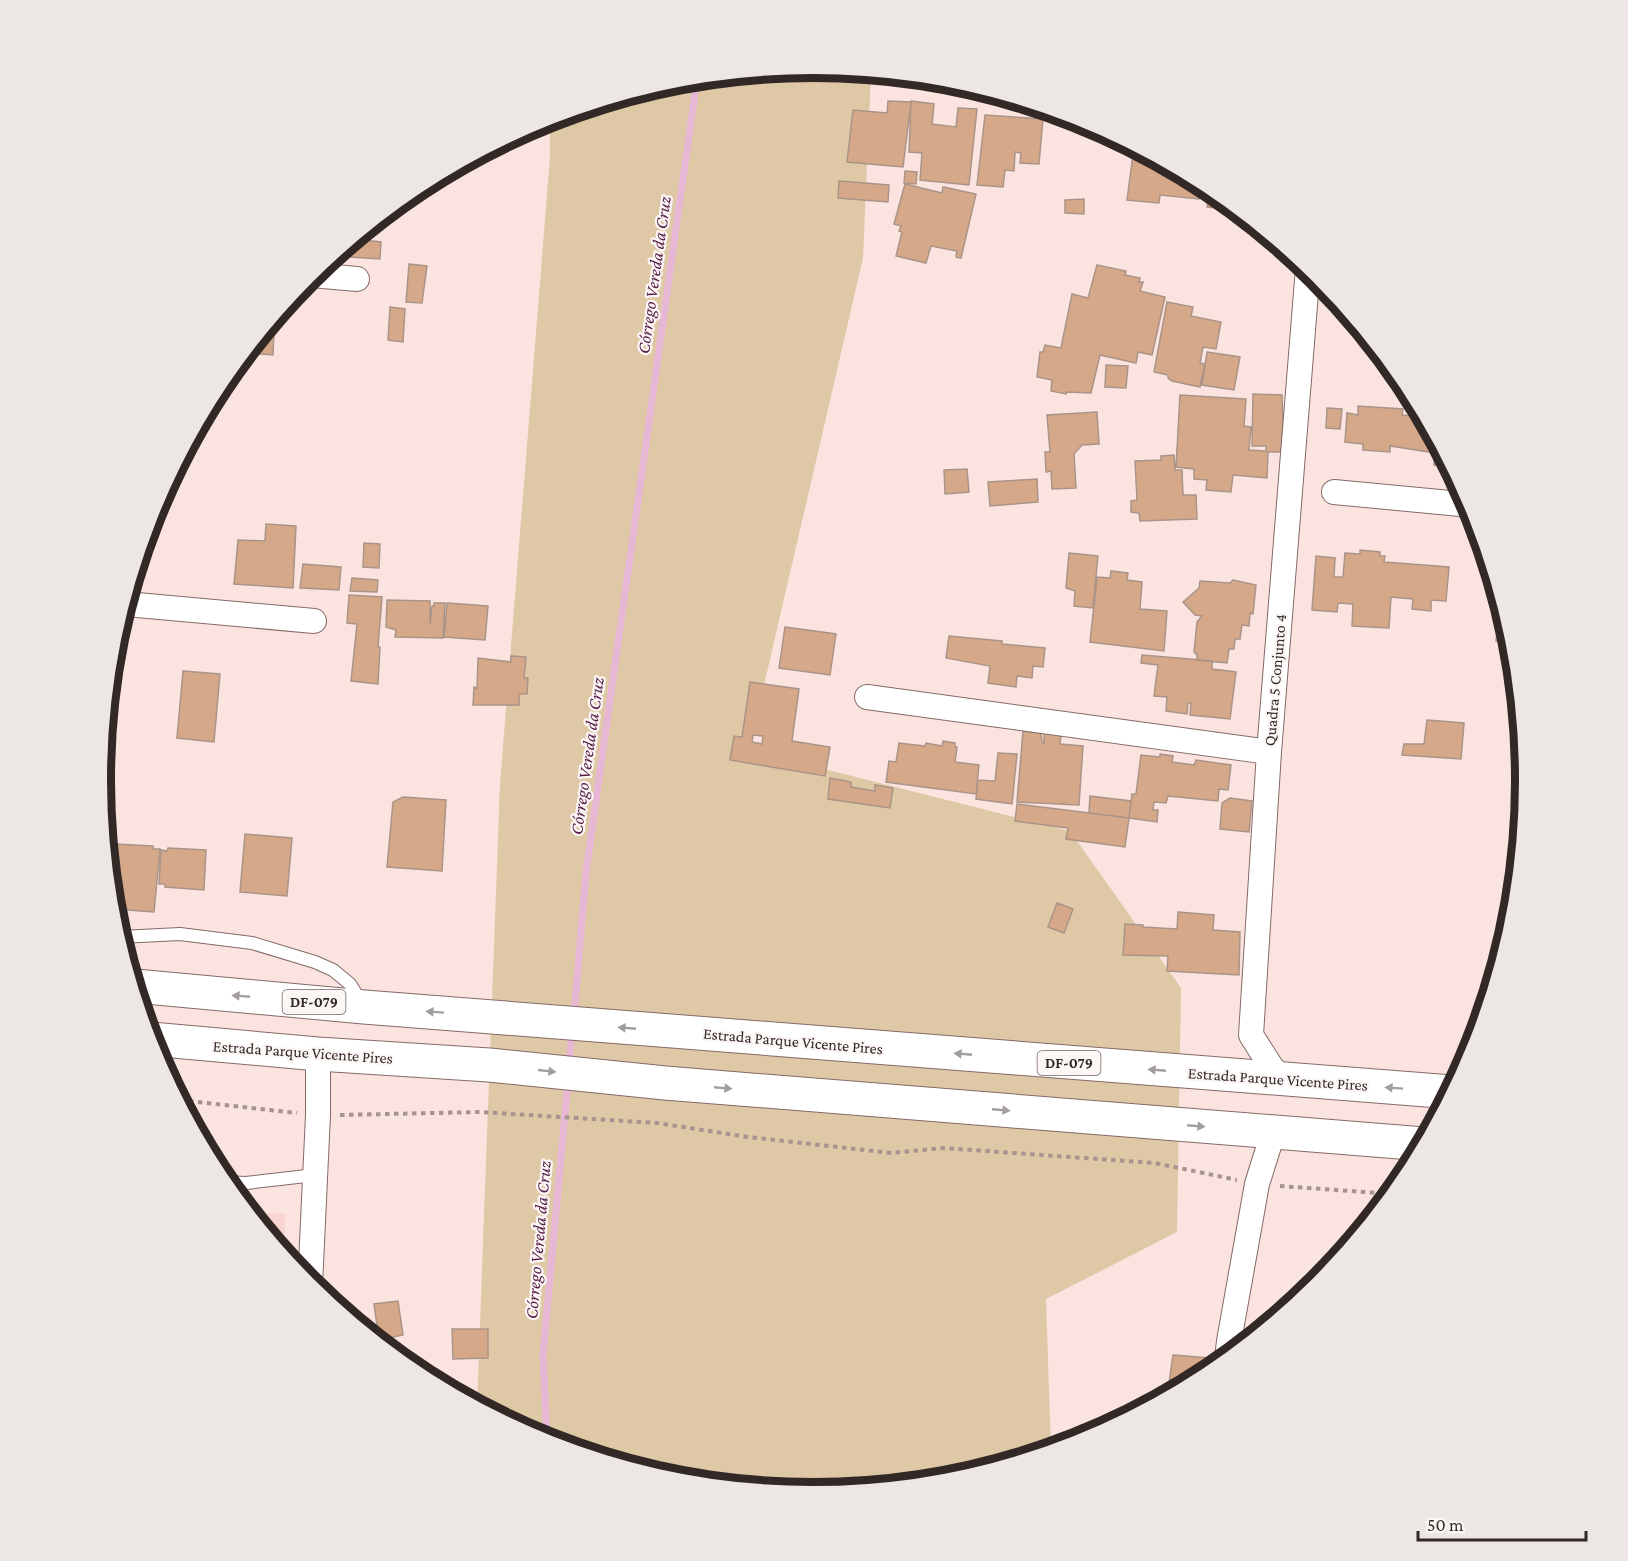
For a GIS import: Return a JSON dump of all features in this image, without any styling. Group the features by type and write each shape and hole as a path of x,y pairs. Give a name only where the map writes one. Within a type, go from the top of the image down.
{"main road":[{"name":"Estrada Parque Vicente Pires","path":"143,987 364,1007 1444,1091"},
{"name":"Estrada Parque Vicente Pires","path":"162,1040 318,1054 489,1065 665,1083 1415,1143"}],"street":[{"path":"325,276 357,279"},
{"name":"Quadra 5 Conjunto 4","path":"1286,1080 1272,1068 1251,1035 1269,752 1307,280"},
{"path":"1334,492 1459,504"},
{"path":"134,605 314,621"},
{"path":"867,697 1269,752"},
{"path":"311,1270 318,1054"},
{"path":"1228,1348 1257,1184 1273,1133"}],"lane":[{"path":"129,937 180,934 252,943 281,951 333,970 350,984 364,1007"},
{"path":"238,1183 315,1175"}],"path":[{"path":"480,1112 657,1123 748,1137 891,1153 943,1148 1155,1163 1257,1184 1382,1193"}],"shaded area":[{"path":"814,78 871,81 863,258 749,750 1070,831 1181,988 1177,1232 1046,1299 1051,1442 951,1470 906,1477 814,1483 768,1481 677,1470 632,1459 545,1430 477,1397 500,784 550,157 550,129 588,115 677,91 768,80"},
{"path":"260,1212 286,1214 284,1241"}],"building":[{"path":"888,101 911,102 903,167 847,162 853,110 887,113"},
{"path":"911,101 934,104 932,124 956,127 958,108 977,109 969,185 920,180 922,153 909,152"},
{"path":"985,115 1043,119 1039,164 1020,163 1021,153 1015,152 1014,171 1005,170 1003,187 977,185"},
{"path":"1133,154 1200,194 1199,199 1160,195 1159,203 1127,200"},
{"path":"905,171 917,172 916,184 904,183"},
{"path":"839,181 889,185 888,202 838,198"},
{"path":"905,184 942,193 943,187 976,194 961,258 956,257 957,251 931,246 926,263 896,256 902,232 899,231 901,226 894,224"},
{"path":"1084,199 1084,214 1065,213 1065,200"},
{"path":"1208,199 1222,208 1207,207"},
{"path":"365,240 381,242 380,259 346,257"},
{"path":"409,264 427,266 422,303 406,302"},
{"path":"1097,265 1126,271 1125,275 1140,278 1139,282 1143,282 1140,291 1165,297 1152,355 1138,352 1136,363 1100,355 1091,393 1067,392 1066,394 1051,391 1052,380 1037,377 1040,352 1043,352 1045,345 1061,348 1072,294 1088,298"},
{"path":"1167,302 1193,307 1191,316 1221,322 1216,349 1203,347 1200,363 1205,364 1200,387 1172,381 1168,375 1154,372"},
{"path":"390,307 405,309 403,342 388,340"},
{"path":"273,333 274,333 273,355 256,354"},
{"path":"1207,352 1240,357 1234,390 1202,385"},
{"path":"1106,365 1128,366 1126,388 1105,387"},
{"path":"1253,394 1282,395 1281,452 1268,452 1267,478 1233,475 1231,492 1206,490 1207,480 1194,479 1194,469 1176,467 1180,395 1246,399 1244,426 1251,427 1249,450 1266,451 1266,446 1252,446"},
{"path":"1358,406 1403,409 1402,415 1414,416 1416,426 1420,426 1435,453 1390,446 1390,452 1363,450 1363,444 1345,442 1347,413 1358,415"},
{"path":"1327,408 1342,409 1340,429 1326,428"},
{"path":"1097,412 1099,444 1082,445 1074,454 1076,488 1052,489 1051,471 1046,472 1045,452 1050,452 1047,415"},
{"path":"1435,453 1442,465 1434,465"},
{"path":"1174,455 1175,470 1182,470 1183,495 1196,495 1197,519 1140,521 1139,513 1131,512 1131,501 1137,500 1135,461 1161,460 1161,456"},
{"path":"967,469 969,492 945,494 944,470"},
{"path":"1037,479 1038,502 990,506 988,482"},
{"path":"266,524 296,526 293,588 234,584 238,540 265,541"},
{"path":"364,543 380,544 379,568 363,567"},
{"path":"1360,550 1380,552 1380,556 1385,556 1384,562 1449,567 1446,601 1431,600 1431,611 1412,609 1413,599 1391,597 1389,628 1352,626 1353,604 1338,603 1337,612 1312,610 1316,556 1335,558 1334,577 1343,577 1345,553 1360,554"},
{"path":"1069,553 1098,556 1093,608 1074,606 1075,591 1066,588"},
{"path":"303,564 341,567 339,590 300,588"},
{"path":"1111,571 1128,573 1127,580 1142,582 1140,609 1167,611 1164,651 1090,642 1097,577 1110,578"},
{"path":"352,578 378,580 377,592 350,591"},
{"path":"1233,580 1256,585 1253,614 1250,613 1249,626 1242,625 1240,639 1235,639 1234,649 1229,649 1227,663 1197,660 1194,652 1197,622 1202,616 1195,615 1183,602 1199,588 1200,581 1230,583"},
{"path":"349,595 382,597 378,684 351,681 357,624 347,623"},
{"path":"387,600 430,601 430,625 434,603 445,603 443,638 395,637 396,630 386,627"},
{"path":"447,603 488,606 485,640 444,637"},
{"path":"1498,620 1503,641 1496,641"},
{"path":"785,627 836,634 830,675 779,668"},
{"path":"949,636 1045,648 1043,667 1033,666 1032,678 1017,676 1016,687 988,683 990,666 946,658"},
{"path":"1142,655 1212,661 1212,669 1236,672 1230,719 1190,715 1191,703 1188,703 1187,714 1166,711 1167,697 1154,696 1158,665 1141,663"},
{"path":"511,656 526,657 524,678 528,678 527,694 519,694 519,705 473,705 474,687 477,688 478,658 511,662"},
{"path":"183,671 220,674 214,742 177,738"},
{"path":"750,682 799,689 792,741 830,747 825,776 730,760 734,736 742,737","holes":["753,735 763,736 762,744 752,742"]},
{"path":"1427,720 1464,723 1461,759 1402,755 1404,744 1424,744"},
{"path":"1023,731 1041,733 1044,743 1044,733 1061,735 1060,744 1083,746 1079,805 1017,802"},
{"path":"943,741 955,743 957,747 955,762 979,765 976,794 886,782 889,761 896,762 899,743 925,746 926,743 942,746"},
{"path":"998,753 1017,754 1012,804 976,799 978,780 995,781"},
{"path":"1160,754 1173,756 1172,762 1194,765 1196,760 1231,765 1228,790 1219,789 1218,801 1168,796 1166,803 1154,802 1153,810 1158,810 1157,822 1129,818 1132,794 1136,794 1141,755 1160,757"},
{"path":"830,778 851,782 851,787 875,791 875,785 893,788 890,808 828,799"},
{"path":"1090,796 1131,801 1129,818 1089,813"},
{"path":"403,797 446,800 442,871 387,867 393,802"},
{"path":"1230,798 1252,801 1249,832 1220,829 1222,803"},
{"path":"1017,804 1129,818 1125,847 1066,839 1068,828 1015,821"},
{"path":"245,834 292,838 287,896 240,892"},
{"path":"115,844 153,846 153,849 160,849 154,912 124,910"},
{"path":"168,848 206,850 204,890 165,887 165,884 159,884 161,850 167,851"},
{"path":"1057,903 1073,909 1064,933 1048,927"},
{"path":"1178,912 1214,915 1213,930 1240,932 1239,975 1167,971 1168,956 1123,955 1125,924 1177,929"},
{"path":"398,1301 403,1335 387,1338 378,1331 374,1304"},
{"path":"452,1329 488,1329 488,1358 453,1359"},
{"path":"1173,1355 1210,1358 1204,1365 1174,1384 1169,1383"}],"waterway":[{"name":"Córrego Vereda da Cruz","path":"574,1014 586,872 696,88"},
{"name":"Córrego Vereda da Cruz","path":"569,1065 572,1031"},
{"name":"Córrego Vereda da Cruz","path":"547,1431 543,1354 568,1082"}]}
